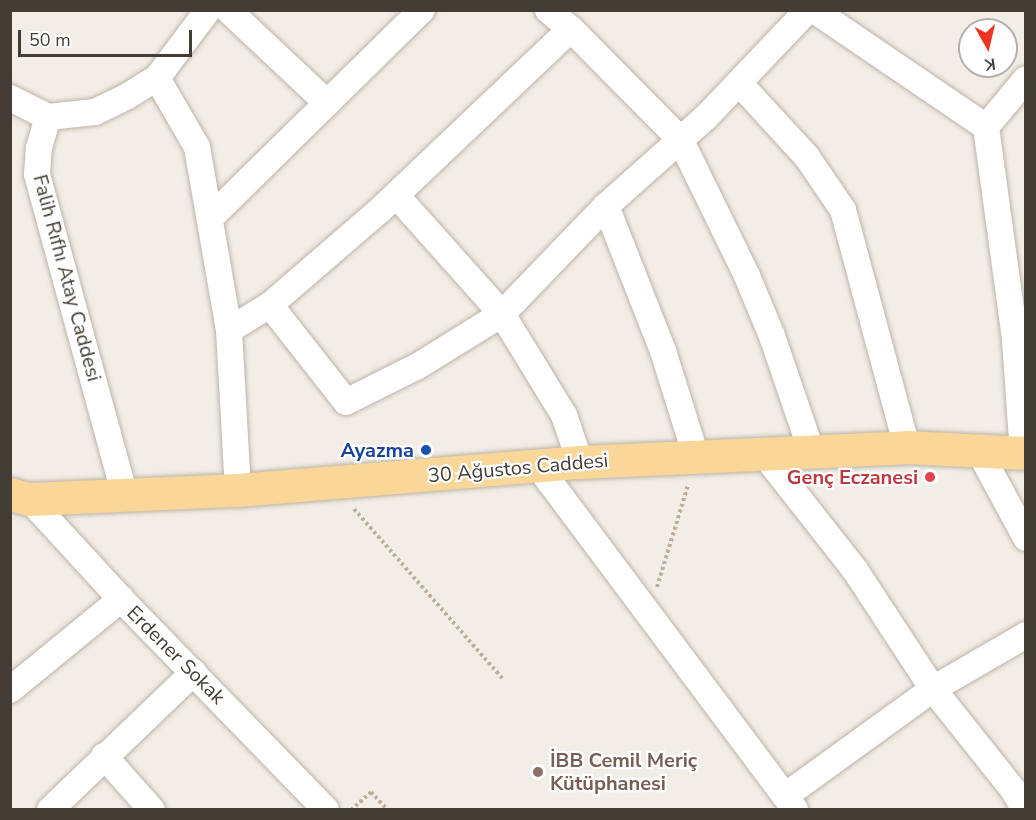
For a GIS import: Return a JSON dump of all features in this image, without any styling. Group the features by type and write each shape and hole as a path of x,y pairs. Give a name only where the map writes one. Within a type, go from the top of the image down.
{"main road":[{"name":"30 Ağustos Caddesi","path":"20,497 125,496 238,490 580,462 763,453 812,453 906,447 1024,453"}],"street":[{"path":"228,10 327,103"},
{"path":"210,218 422,10"},
{"path":"548,10 571,29 680,139 747,276 772,336 812,453"},
{"path":"270,305 346,402 418,366 502,314 606,206 706,117 808,10"},
{"path":"814,10 986,127"},
{"path":"10,98 48,117 95,112 157,78 195,14"},
{"path":"229,330 270,305 396,195 571,29"},
{"path":"157,78 197,147 229,330 238,490"},
{"path":"1024,453 1015,340 986,127 1026,79"},
{"path":"739,83 807,157 843,210 906,447"},
{"name":"Falih Rıfhı Atay Caddesi","path":"48,117 39,148 37,174 125,496"},
{"path":"396,195 502,314 564,415 580,462"},
{"path":"606,206 663,351 696,456"},
{"path":"979,451 1026,538"},
{"path":"763,453 855,570 933,689 1021,795"},
{"path":"538,466 790,803 933,689 1026,635"},
{"name":"Erdener Sokak","path":"20,497 194,672 326,810"},
{"path":"10,690 121,599"},
{"path":"50,810 194,672"},
{"path":"104,756 152,810"}],"path":[{"path":"649,614 696,456"},
{"path":"332,483 502,678"},
{"path":"351,810 371,792 388,810"}],"place":[{"name":"Ayazma","path":"426,450"},
{"name":"Genç Eczanesi","path":"930,477"},
{"name":"İBB Cemil Meriç Kütüphanesi","path":"538,772"}]}
